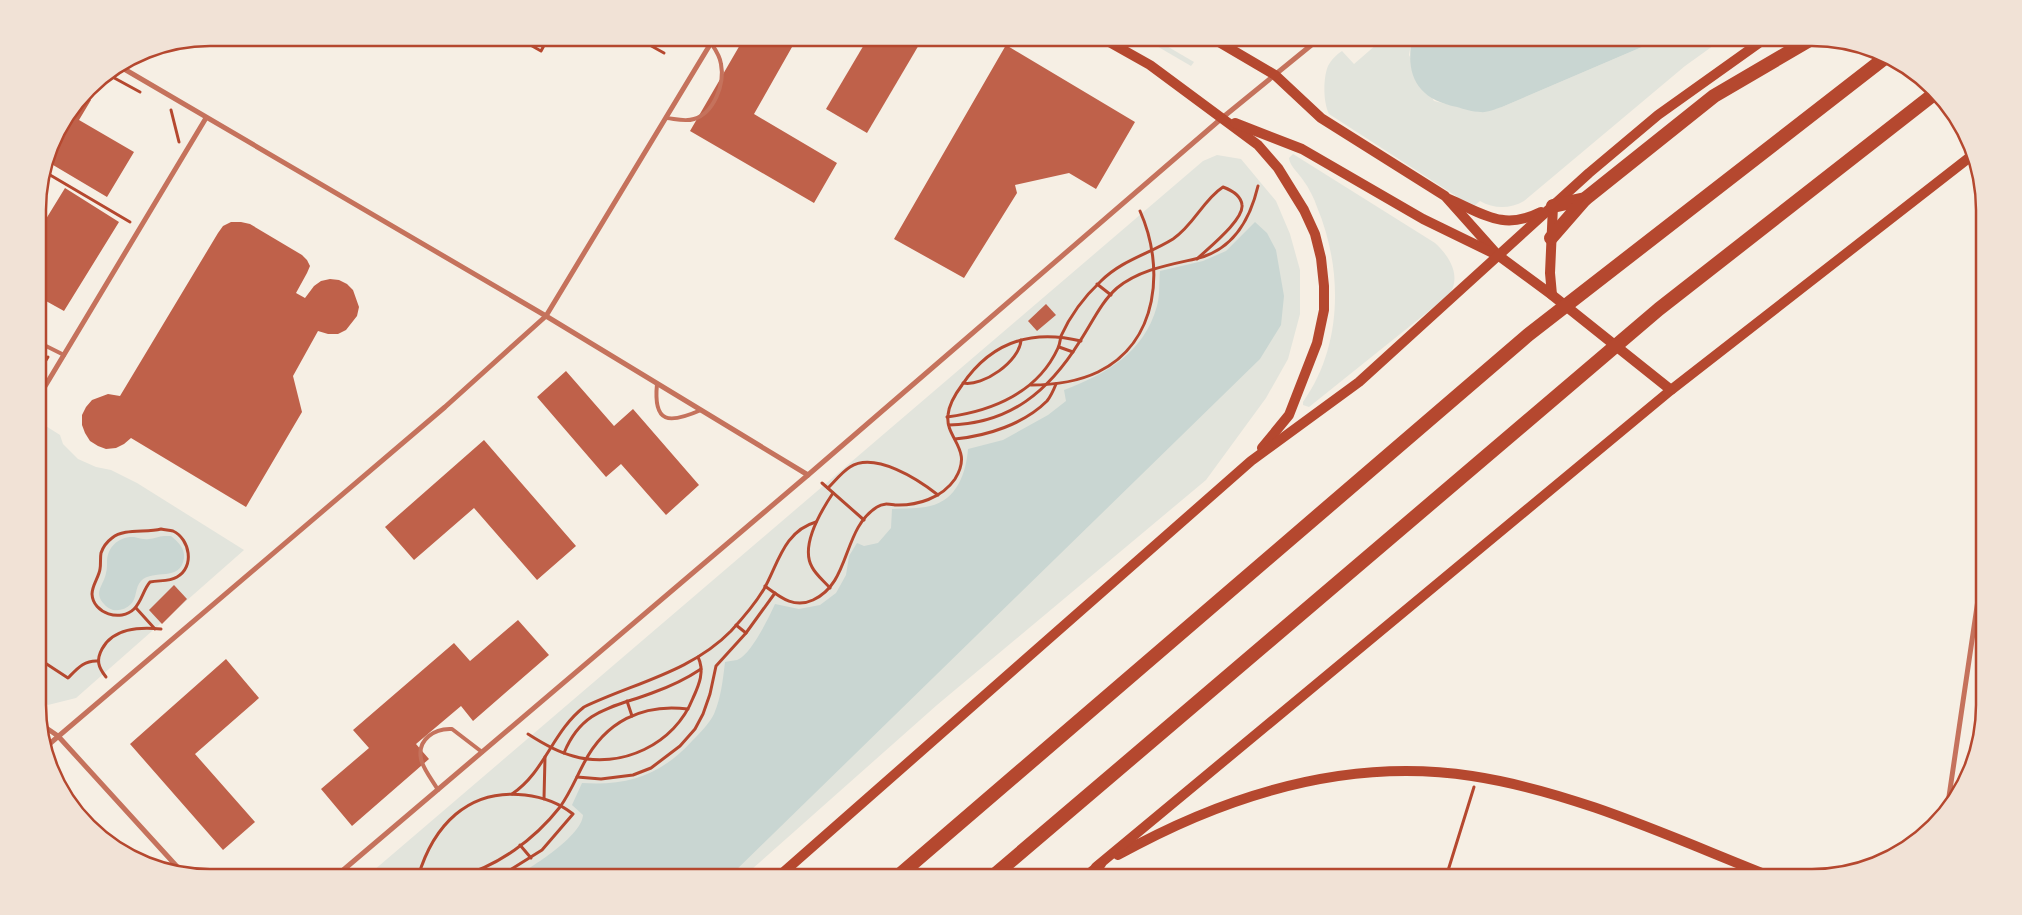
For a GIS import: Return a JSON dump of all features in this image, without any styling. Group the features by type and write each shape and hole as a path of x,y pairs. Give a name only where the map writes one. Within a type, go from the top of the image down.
{"highway":[{"path":"1551,238 1585,199 1714,96 1798,46"},
{"path":"907,869 1528,335 1880,62"},
{"path":"1002,869 1659,310 1930,97"},
{"path":"1553,206 1585,199"}],"main road":[{"path":"1116,46 1150,65 1258,144 1278,168 1304,210 1315,234 1321,258 1324,286 1324,310 1317,343 1289,415 1252,461"},
{"path":"1225,46 1274,75 1321,118 1445,196 1496,220 1512,222 1530,218 1553,206"},
{"path":"788,869 1252,461 1359,382 1553,206 1658,115 1755,46"},
{"path":"1222,118 1302,149 1423,219 1499,256 1552,295 1670,390"},
{"path":"1096,867 1670,390 1967,159"},
{"path":"1445,196 1499,256"},
{"path":"1552,295 1550,273 1553,206"},
{"path":"1096,867 1134,846 1210,810 1265,791 1367,772 1417,771 1477,777 1560,797 1619,817 1749,868"}],"street":[{"path":"51,742 445,407 546,316 709,46"},
{"path":"346,869 808,475 1222,118 1310,46"},
{"path":"125,70 546,316 808,475"},
{"path":"47,384 206,118"},
{"path":"1950,793 1976,613"},
{"path":"49,730 58,736 174,865"}],"lane":[{"path":"667,118 685,121 694,119 704,114 713,103 722,81 721,63 712,46"},
{"path":"47,346 64,355"},
{"path":"657,384 657,409 665,417 673,420 701,410"},
{"path":"438,790 421,761 420,751 424,740 435,730 452,729 482,752"}],"path":[{"path":"532,46 541,51 544,46"},
{"path":"651,46 664,53"},
{"path":"173,111 179,143 175,149"},
{"path":"51,175 130,222 135,214"},
{"path":"949,425 972,424 998,417 1048,385 1081,341 1104,302 1117,288 1136,275 1197,259 1218,251 1247,220 1258,186"},
{"path":"947,417 987,409 1010,399 1030,385 1046,368 1059,347 1061,337 1086,296 1097,284 1118,266 1173,239 1186,228 1216,191 1223,187 1239,197 1242,210 1233,224 1197,259"},
{"path":"1030,385 1056,384 1098,372 1115,360 1140,331 1149,310 1153,290 1154,269 1152,249 1140,212"},
{"path":"1097,284 1111,295"},
{"path":"765,586 795,604 807,603 819,598 830,588 840,571 851,538 864,520 878,506 886,503 907,504 938,495 946,490 959,472 961,452 949,425 947,417 949,408 963,383 980,363 994,352 1021,340 1039,336 1061,337 1081,341"},
{"path":"963,383 973,385 1000,369 1014,358 1020,348 1021,340"},
{"path":"1059,347 1073,352"},
{"path":"955,439 989,433 1016,422 1036,410 1049,399 1056,384"},
{"path":"828,488 851,466 860,463 873,463 894,468 909,475 938,495"},
{"path":"822,482 864,520"},
{"path":"830,588 810,566 808,555 816,522 833,493"},
{"path":"512,794 531,777 573,715 584,707 640,685 698,657 718,643 736,625 765,586 780,554 789,541 798,530 816,522"},
{"path":"172,530 181,536 187,545 189,554 188,565 182,574 176,578 150,582 144,588 136,608 124,615 115,616 102,610 94,601 92,594 100,570 101,553 106,544 121,532 172,530"},
{"path":"577,776 601,779 633,775 651,768 680,746 695,729 703,714 710,694 716,666 746,633 775,593"},
{"path":"136,608 155,629"},
{"path":"736,625 746,633"},
{"path":"106,677 100,669 98,661 103,647 115,634 123,631 161,629"},
{"path":"528,734 550,747 586,759 612,759 643,750 659,742 670,733 688,710 697,689 701,669 698,657"},
{"path":"46,664 68,678 86,662 98,661"},
{"path":"564,753 569,740 590,717 602,710 665,688 701,669"},
{"path":"627,701 632,716"},
{"path":"484,869 520,845 550,818 561,804 599,740 616,724 654,708 670,707 688,710"},
{"path":"544,799 545,756"},
{"path":"1449,868 1477,777"},
{"path":"421,869 430,844 441,829 456,813 476,801 494,795 512,794 561,804 573,814 542,850 513,869"},
{"path":"520,845 531,858"}],"shaded area":[{"path":"1157,46 1167,46 1194,62 1191,66"},
{"path":"1375,46 1411,46 1409,55 1434,101 1480,112 1502,107 1644,46 1713,46 1685,66 1524,201 1502,207 1491,206 1480,201 1473,207 1329,114 1325,97 1326,71 1328,66 1342,51 1354,64"},
{"path":"1411,46 1644,46 1502,107 1483,112 1471,111 1444,103 1424,92 1417,84 1413,75"},
{"path":"1293,154 1435,243 1449,260 1454,273 1453,287 1450,294 1309,407 1303,405 1303,402 1316,380 1326,357 1332,332 1335,307 1335,281 1326,231 1311,193 1290,161 1289,158"},
{"path":"1217,155 1241,159 1276,201 1290,234 1300,270 1300,314 1288,359 1266,398 1206,480 937,705 752,869 375,869 1203,161"},
{"path":"1255,222 1267,233 1276,250 1284,296 1281,325 1260,359 738,869 527,869 555,850 574,832 580,823 583,815 572,805 582,783 614,782 643,776 668,762 698,735 714,714 725,662 737,660 748,651 754,644 775,604 799,609 820,605 836,593 846,575 849,556 857,543 864,546 878,543 891,528 892,509 926,507 947,498 953,492 962,476 968,449 1003,440 1048,415 1066,401 1064,390 1108,369 1133,349 1143,337 1157,306 1160,271 1203,261 1226,251"},
{"path":"47,427 60,435 63,444 78,459 96,467 111,470 137,483 244,550 76,698 48,705 46,704"},
{"path":"171,536 182,548 184,558 182,566 172,573 146,577 138,586 133,602 129,606 120,610 113,610 106,606 99,596 99,592 105,577 109,552 112,547 123,538 147,539"}],"building":[{"path":"739,46 793,46 754,114 837,163 814,203 690,131"},
{"path":"863,46 918,46 867,133 826,109"},
{"path":"1005,46 1135,122 1096,189 1069,173 1015,185 1017,193 964,278 894,239"},
{"path":"90,99 79,120 134,152 107,197 53,165 68,128"},
{"path":"65,188 119,222 64,311 47,301 47,217"},
{"path":"231,222 250,224 302,255 307,260 310,266 296,293 305,298 314,286 321,281 339,280 353,290 359,307 357,316 346,330 338,334 318,331 293,376 302,412 246,507 131,438 116,448 106,449 98,446 90,441 82,425 82,415 92,400 108,394 120,396 218,233 223,226"},
{"path":"1046,304 1056,315 1037,331 1028,321"},
{"path":"566,371 614,426 633,409 699,485 666,515 621,464 606,477 537,397"},
{"path":"484,440 576,546 537,580 474,508 414,560 385,527"},
{"path":"174,585 187,599 162,624 149,610"},
{"path":"518,620 549,655 473,721 461,706 416,744 429,759 352,826 321,789 369,748 353,730 454,643 470,661"},
{"path":"226,659 259,698 195,754 255,822 223,850 130,744"}]}
